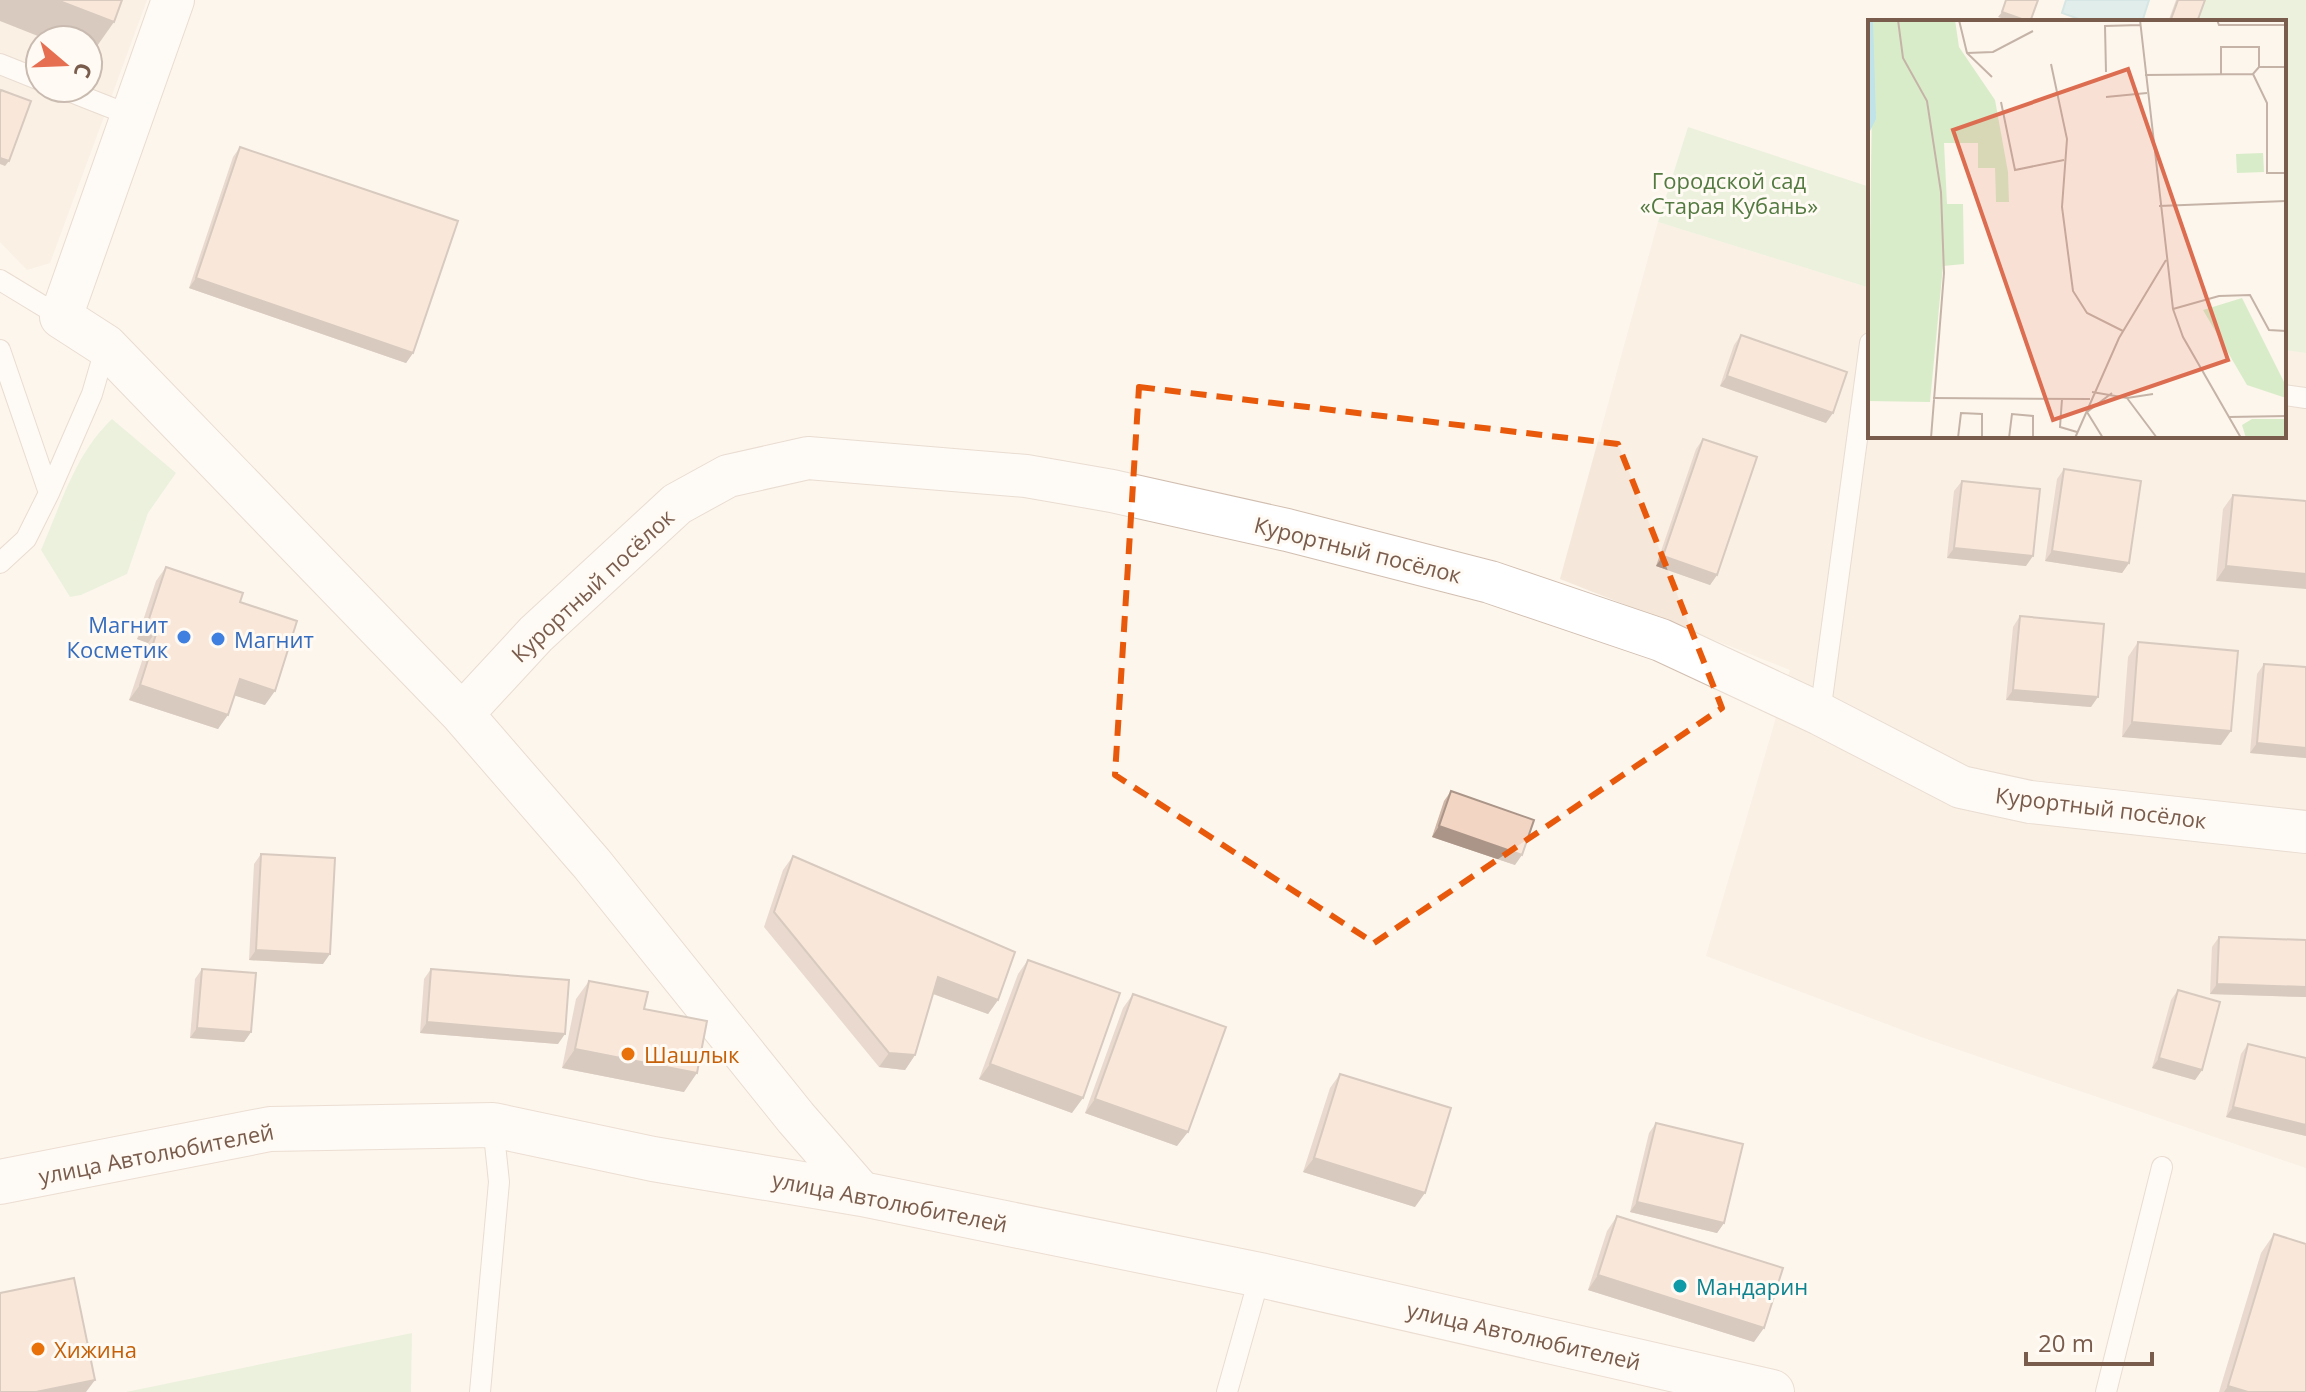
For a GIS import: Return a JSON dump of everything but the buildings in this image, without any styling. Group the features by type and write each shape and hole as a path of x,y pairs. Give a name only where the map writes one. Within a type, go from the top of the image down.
{"street":[{"path":"173,0 61,317 106,346 462,714 592,864 796,1118 862,1194"},
{"name":"Курортный посёлок","path":"462,714 536,634 677,504 728,476 808,458 1026,476 1112,491 1287,530 1490,582 1661,640 1820,714 1961,787 2030,802 2306,832"},
{"name":"улица Автолюбителей","path":"0,1182 270,1129 493,1125 653,1159 862,1194 1260,1275 1772,1392"}],"lane":[{"path":"0,64 24,74"},
{"path":"102,104 132,116"},
{"path":"0,280 61,317"},
{"path":"0,563 26,539 49,493 92,394 106,346"},
{"path":"0,350 49,493"},
{"path":"1820,714 1868,358"},
{"path":"2286,395 2306,398"},
{"path":"480,1392 499,1182 493,1125"},
{"path":"2106,1392 2162,1167"},
{"path":"1227,1392 1260,1275"}],"highlighted area":[{"path":"1139,387 1618,444 1722,708 1374,943 1115,775"}],"shaded area":[{"path":"0,0 147,0 50,263 27,270 0,242"},
{"path":"1658,222 1868,287 1868,438 2286,438 2286,350 2306,353 2306,1168 1921,1037 1706,956 1790,670 1560,579"}],"green space":[{"path":"2203,0 2306,0 2306,353 2286,350 2286,20 2197,20"},
{"name":"Городской сад «Старая Кубань»","path":"1688,127 1868,186 1868,287 1658,222"},
{"path":"112,419 176,473 148,513 127,574 70,597 41,550 79,464"},
{"path":"412,1333 411,1392 126,1392"}],"water":[{"path":"2066,0 2149,0 2143,20 2081,20 2062,13"}],"place":[{"name":"Магнит Косметик","path":"184,637"},
{"name":"Магнит","path":"218,639"},
{"name":"Шашлык","path":"628,1054"},
{"name":"Мандарин","path":"1680,1286"},
{"name":"Хижина","path":"38,1349"}]}
